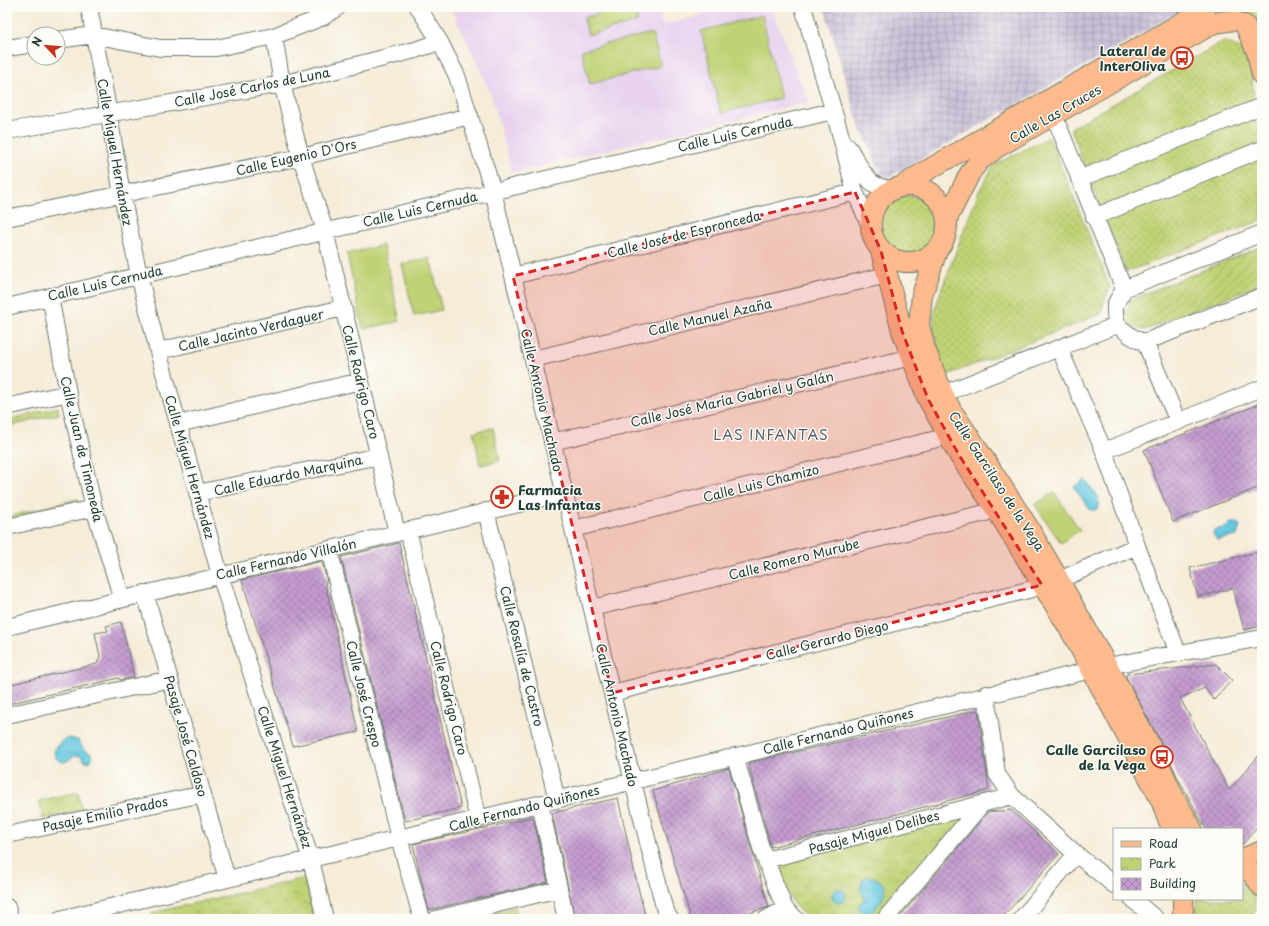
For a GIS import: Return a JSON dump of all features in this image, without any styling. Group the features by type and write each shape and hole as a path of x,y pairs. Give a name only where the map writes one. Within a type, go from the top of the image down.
{"main road":[{"name":"Calle Las Cruces","path":"898,187 1202,11 1206,7"},
{"name":"Calle Las Cruces","path":"947,219 970,173 979,161 996,148 1214,23 1241,20"},
{"path":"1241,20 1257,52 1262,75"},
{"path":"916,186 927,190 937,197 944,208 947,219 945,234 938,248 928,257 916,262 904,262 891,258 881,251 874,240 870,226 871,215 875,204 882,196 898,187 916,186"},
{"name":"Calle Garcilaso de la Vega","path":"938,248 922,295 919,325 925,349 943,394 951,410 1028,527 1072,633 1099,668 1191,828"},
{"name":"Calle Garcilaso de la Vega","path":"881,251 902,331 928,399 959,455 996,509 1051,582"},
{"name":"Calle Garcilaso de la Vega","path":"1099,668 1161,800 1172,828"},
{"path":"1243,860 1262,852"},
{"path":"1243,868 1253,874 1262,887"}],"street":[{"name":"Calle Miguel Hernández","path":"88,7 109,115 122,195 139,275 158,351 220,575 311,860 325,919"},
{"path":"66,39 93,35 160,48 216,48 274,36 323,17 338,7"},
{"name":"Calle Antonio Machado","path":"418,7 440,42 457,76 493,191 633,782 664,908 670,919"},
{"path":"803,7 840,133 855,192 870,226"},
{"name":"Calle Rodrigo Caro","path":"274,36 282,84 301,157 325,231 379,456 402,531 478,819"},
{"name":"Calle José Carlos de Luna","path":"7,131 109,115 282,84 415,50 440,42"},
{"path":"7,48 26,45"},
{"path":"1079,179 1262,106"},
{"name":"Calle Luis Cernuda","path":"7,306 833,111"},
{"path":"1054,115 1124,289"},
{"name":"Calle Eugenio D'Ors","path":"7,218 301,157 470,116"},
{"path":"840,133 868,180 880,187 898,187"},
{"path":"1094,217 1262,149"},
{"name":"Calle José de Espronceda","path":"513,276 855,192"},
{"path":"1262,233 1124,289 1115,305 1115,314 1117,325 1130,336 1145,342 1262,296"},
{"name":"Calle Manuel Azaña","path":"533,359 887,275"},
{"name":"Calle Juan de Timoneda","path":"50,296 68,393 94,508 122,599"},
{"name":"Calle Jacinto Verdaguer","path":"158,351 343,308"},
{"path":"943,394 1117,325"},
{"path":"1145,342 1178,422"},
{"path":"1059,348 1104,451 1137,546 1178,653"},
{"name":"Calle José María Gabriel y Galán","path":"552,442 912,357"},
{"path":"178,424 361,380"},
{"path":"1104,451 1262,388"},
{"path":"7,407 68,393"},
{"name":"Calle Luis Chamizo","path":"573,529 949,436"},
{"name":"Calle Eduardo Marquina","path":"197,493 379,456"},
{"name":"Calle Fernando Villalón","path":"7,627 564,493"},
{"path":"7,527 94,508"},
{"name":"Calle Romero Murube","path":"592,608 970,517 996,509"},
{"name":"Calle Rosalía de Castro","path":"486,511 557,800"},
{"name":"Calle Gerardo Diego","path":"612,693 1032,589 1137,546"},
{"name":"Calle José Crespo","path":"329,549 399,838 422,919"},
{"name":"Pasaje José Caldoso","path":"145,593 227,879"},
{"name":"Calle Fernando Quiñones","path":"60,919 633,782 986,694 1099,668 1262,638"},
{"path":"7,715 170,679"},
{"path":"986,694 997,774 1012,796 1076,854 1113,884"},
{"path":"735,756 761,848 790,914 766,919"},
{"name":"Pasaje Emilio Prados","path":"7,835 203,794"},
{"name":"Pasaje Miguel Delibes","path":"766,860 1012,796"},
{"path":"540,804 566,919"},
{"path":"885,919 982,804"},
{"path":"1021,919 1076,854"},
{"path":"436,919 559,889"},
{"path":"1133,900 1156,919"},
{"path":"7,906 10,919"}],"highlighted area":[{"path":"855,192 881,251 902,331 928,399 959,455 1042,585 612,693 513,276"}],"shaded area":[{"path":"449,7 656,7 663,25 733,7 771,7 809,102 512,173 492,97 456,18"},
{"path":"824,7 1184,7 1184,9 889,177 881,174 858,122"}],"green space":[{"path":"621,7 634,7 638,22 588,35 584,18"},
{"path":"1233,7 1262,7 1262,21 1253,21 1246,18 1239,14"},
{"path":"762,15 781,98 721,113 701,31"},
{"path":"652,33 661,66 590,84 581,50"},
{"path":"1222,42 1235,46 1246,56 1252,76 1254,105 1086,171 1071,128"},
{"path":"1252,112 1262,137 1262,145 1101,209 1089,179"},
{"path":"1049,137 1110,287 1101,314 945,376 934,332 933,318 938,299 978,193 994,165"},
{"path":"1262,152 1262,220 1126,272 1104,216"},
{"path":"908,195 925,200 933,208 938,225 933,242 925,250 908,255 891,250 883,242 878,225 883,208 891,200"},
{"path":"383,245 400,321 363,329 347,254"},
{"path":"1258,248 1262,248 1262,284 1144,330 1132,325 1126,319 1126,311 1132,299"},
{"path":"430,258 442,310 414,316 402,264"},
{"path":"58,407 59,414 7,427 7,420"},
{"path":"493,428 500,461 480,465 474,432"},
{"path":"1054,492 1080,530 1061,543 1035,505"},
{"path":"78,499 81,515 7,530 7,517"},
{"path":"78,792 82,810 43,819 39,801"},
{"path":"972,810 877,919 808,919 794,905 774,864"},
{"path":"305,878 314,919 153,919 152,913"},
{"path":"1243,880 1252,893 1255,903 1254,913 1251,919 1199,919 1196,910 1196,900 1243,900"},
{"path":"515,907 518,919 468,919"}],"water":[{"path":"1085,479 1099,498 1097,500 1100,506 1096,510 1090,510 1074,487"},
{"path":"1230,523 1237,523 1240,525 1237,536 1217,540 1213,534 1214,530 1228,527"},
{"path":"69,738 78,740 84,750 92,754 92,758 89,762 83,760 81,756 74,757 64,762 56,758 54,753 56,747 62,741"},
{"path":"868,876 876,878 881,882 885,891 881,902 872,912 862,912 858,907 865,899 860,890 862,880"},
{"path":"839,889 844,891 846,896 844,901 839,903 834,901 832,896 834,891"}],"building":[{"path":"1262,403 1262,486 1173,522 1144,450"},
{"path":"399,543 461,808 405,821 341,557"},
{"path":"1262,551 1262,626 1244,630 1233,588 1198,597 1190,568"},
{"path":"322,561 327,582 325,582 358,732 293,746 242,580"},
{"path":"121,622 134,677 120,680 119,678 7,704 7,685 97,664 100,656 95,633 108,631 106,626"},
{"path":"1216,664 1232,680 1214,700 1205,688 1180,698 1229,790 1262,752 1262,822 1243,844 1243,828 1205,828 1126,677 1127,674"},
{"path":"978,710 989,790 771,847 748,763"},
{"path":"729,768 769,907 749,913 751,919 691,919 653,791"},
{"path":"618,798 646,919 575,919 552,813"},
{"path":"1011,810 1059,854 1001,919 898,919 988,812"},
{"path":"533,817 548,882 429,910 413,844"}],"place":[{"name":"Lateral de InterOliva","path":"1182,58"},
{"name":"Farmacia Las Infantas","path":"502,497"},
{"name":"Calle Garcilaso de la Vega","path":"1162,757"}],"district":[{"name":"LAS INFANTAS","path":"771,435"}]}
